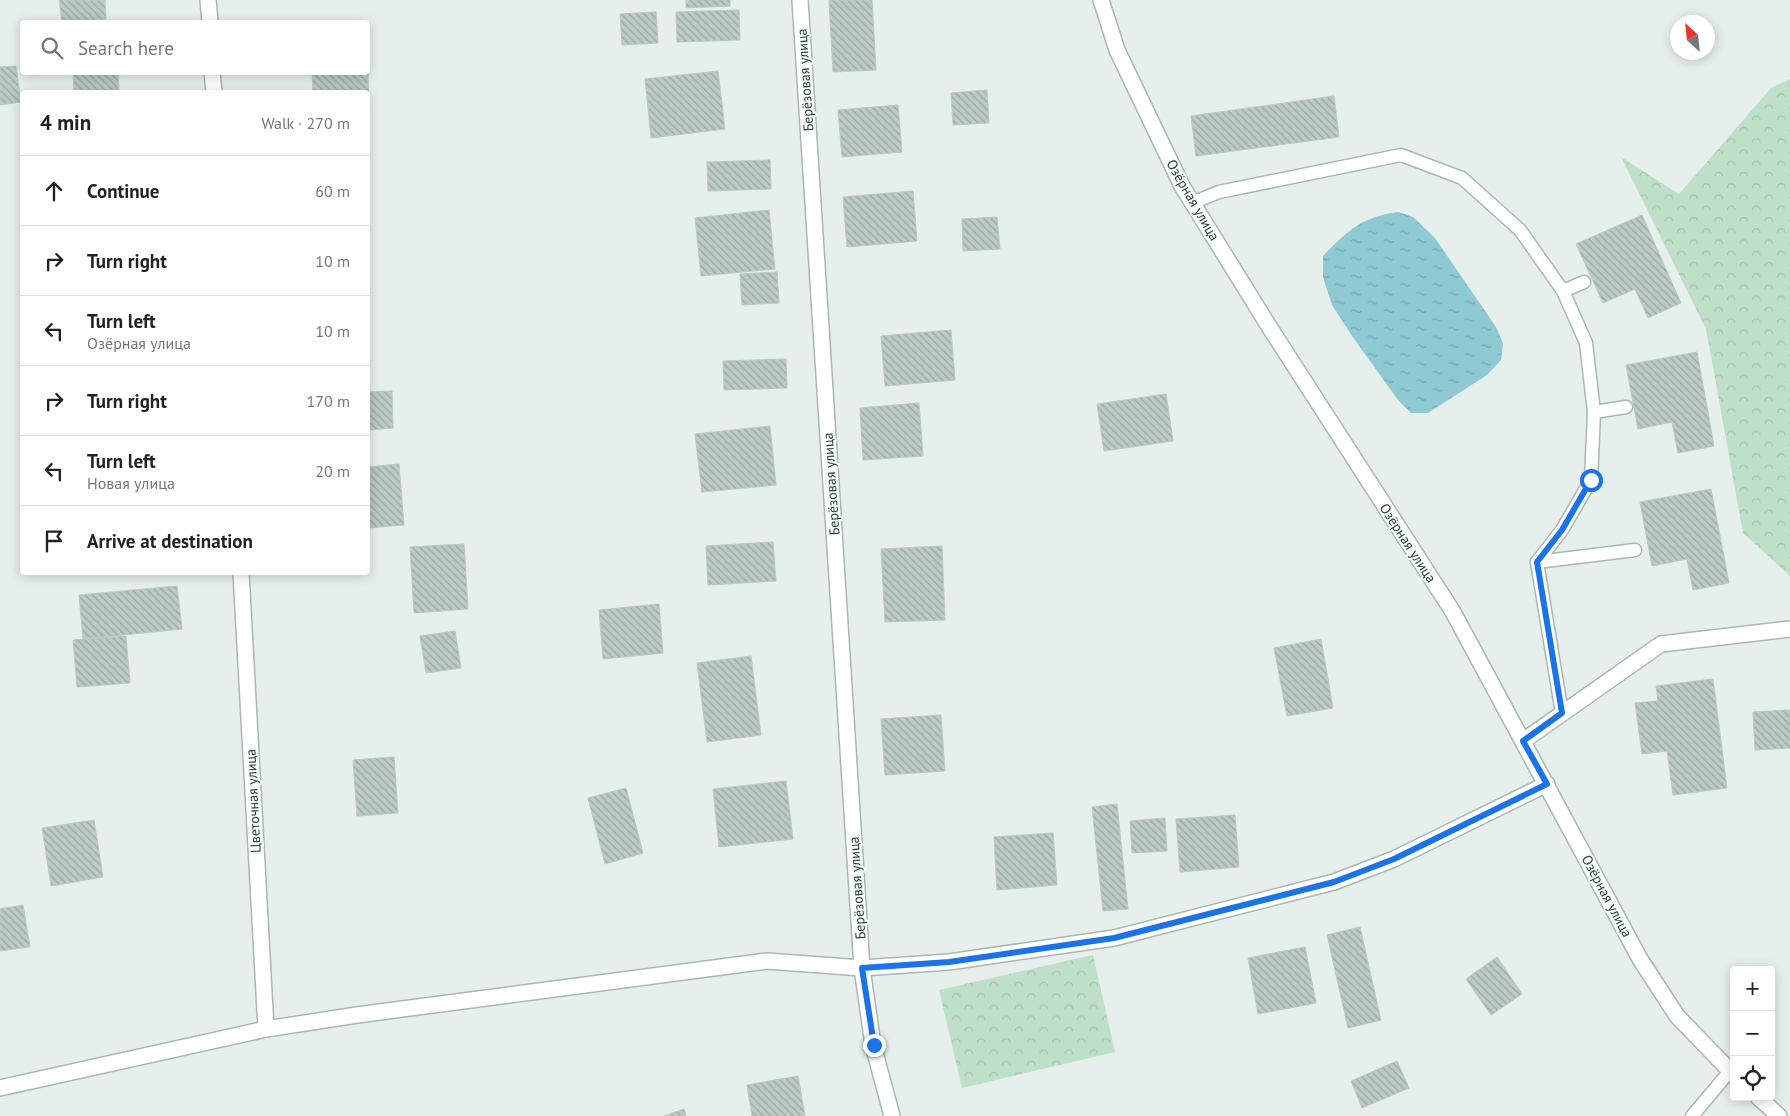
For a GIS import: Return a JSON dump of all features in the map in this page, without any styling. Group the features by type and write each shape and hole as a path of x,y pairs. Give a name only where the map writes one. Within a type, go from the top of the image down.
{"street":[{"path":"208,0 210,20"},
{"name":"Берёзовая улица","path":"800,0 862,968 874,1045 892,1116"},
{"name":"Озёрная улица","path":"1102,0 1117,50 1182,186 1270,328 1452,612 1547,784 1640,959 1677,1016 1730,1071"},
{"path":"212,75 214,90"},
{"name":"Цветочная улица","path":"241,575 266,1029"},
{"path":"1523,741 1661,644 1790,629"},
{"path":"0,1088 266,1029 357,1015 767,961 862,968 949,962 1114,938 1334,882 1394,859 1547,784"},
{"path":"1762,1101 1779,1116"}],"lane":[{"path":"1192,203 1219,192 1401,154 1462,178 1520,230 1563,291 1586,343 1594,412 1591,480 1562,530 1537,562 1562,713"},
{"path":"1563,291 1584,282"},
{"path":"1594,412 1626,407"},
{"path":"1537,562 1635,550"},
{"path":"1692,1116 1730,1075"}],"green space":[{"path":"1790,79 1790,576 1743,533 1706,329 1621,157 1679,194 1771,88"},
{"path":"1093,955 1115,1052 962,1088 939,990"}],"water":[{"path":"1398,212 1413,217 1435,238 1496,327 1503,343 1501,360 1487,375 1428,413 1411,413 1398,400 1332,305 1323,277 1323,256 1348,232 1375,217"}],"building":[{"path":"59,0 105,0 106,19 62,20"},
{"path":"686,0 730,0 730,6 686,8"},
{"path":"829,0 872,0 876,70 833,72"},
{"path":"739,10 740,40 677,42 676,12"},
{"path":"656,12 658,43 622,45 620,14"},
{"path":"16,66 20,102 0,105 0,67"},
{"path":"718,71 725,129 651,138 645,79"},
{"path":"73,75 118,75 119,90 74,90"},
{"path":"312,75 368,75 369,90 313,90"},
{"path":"987,90 989,123 953,125 951,93"},
{"path":"1334,96 1339,137 1196,156 1191,116"},
{"path":"898,105 902,152 842,157 838,110"},
{"path":"770,160 771,189 708,191 707,162"},
{"path":"913,191 917,241 847,247 843,197"},
{"path":"769,210 775,269 701,276 695,218"},
{"path":"1642,215 1681,303 1648,318 1635,289 1603,303 1576,244"},
{"path":"997,217 1000,249 963,251 962,219"},
{"path":"777,272 779,303 742,305 740,274"},
{"path":"951,330 955,380 885,386 881,336"},
{"path":"1697,352 1714,446 1678,453 1672,422 1638,429 1626,365"},
{"path":"786,359 787,388 724,390 723,361"},
{"path":"392,391 393,428 370,430 370,392"},
{"path":"1166,394 1173,441 1104,451 1097,404"},
{"path":"919,403 923,456 863,460 860,408"},
{"path":"770,426 776,485 702,492 695,434"},
{"path":"399,464 404,525 370,528 370,467"},
{"path":"1711,489 1729,583 1693,590 1687,559 1652,566 1640,502"},
{"path":"773,542 776,581 708,585 706,546"},
{"path":"464,544 468,609 414,613 410,547"},
{"path":"942,546 945,620 885,622 881,549"},
{"path":"177,586 182,629 83,639 79,595"},
{"path":"659,604 663,653 603,659 599,610"},
{"path":"455,631 461,668 426,673 420,636"},
{"path":"126,636 130,683 77,687 73,640"},
{"path":"1321,639 1333,708 1287,716 1274,648"},
{"path":"751,656 761,735 707,742 697,663"},
{"path":"1713,679 1727,788 1673,795 1667,751 1642,754 1635,703 1658,701 1656,686"},
{"path":"1790,710 1790,748 1755,750 1753,712"},
{"path":"941,715 945,771 885,775 881,719"},
{"path":"394,757 398,813 357,816 353,760"},
{"path":"786,781 793,839 719,847 713,789"},
{"path":"626,788 643,853 605,864 588,798"},
{"path":"1117,804 1128,909 1103,911 1092,807"},
{"path":"1235,815 1239,867 1180,872 1176,819"},
{"path":"1165,818 1167,851 1132,853 1130,821"},
{"path":"94,820 103,877 51,886 42,828"},
{"path":"1053,833 1057,885 997,890 994,837"},
{"path":"23,905 30,947 0,951 0,909"},
{"path":"1360,927 1381,1020 1348,1028 1327,935"},
{"path":"1305,947 1316,1003 1258,1014 1248,958"},
{"path":"1497,957 1522,994 1491,1015 1466,979"},
{"path":"1397,1061 1409,1088 1362,1108 1351,1081"},
{"path":"798,1076 805,1116 752,1116 747,1085"},
{"path":"684,1109 686,1116 664,1116"}],"route":[{"path":"874,1045 862,968 949,962 1114,938 1334,882 1394,859 1547,784 1523,741 1562,713 1537,562 1562,530 1591,480"}]}
